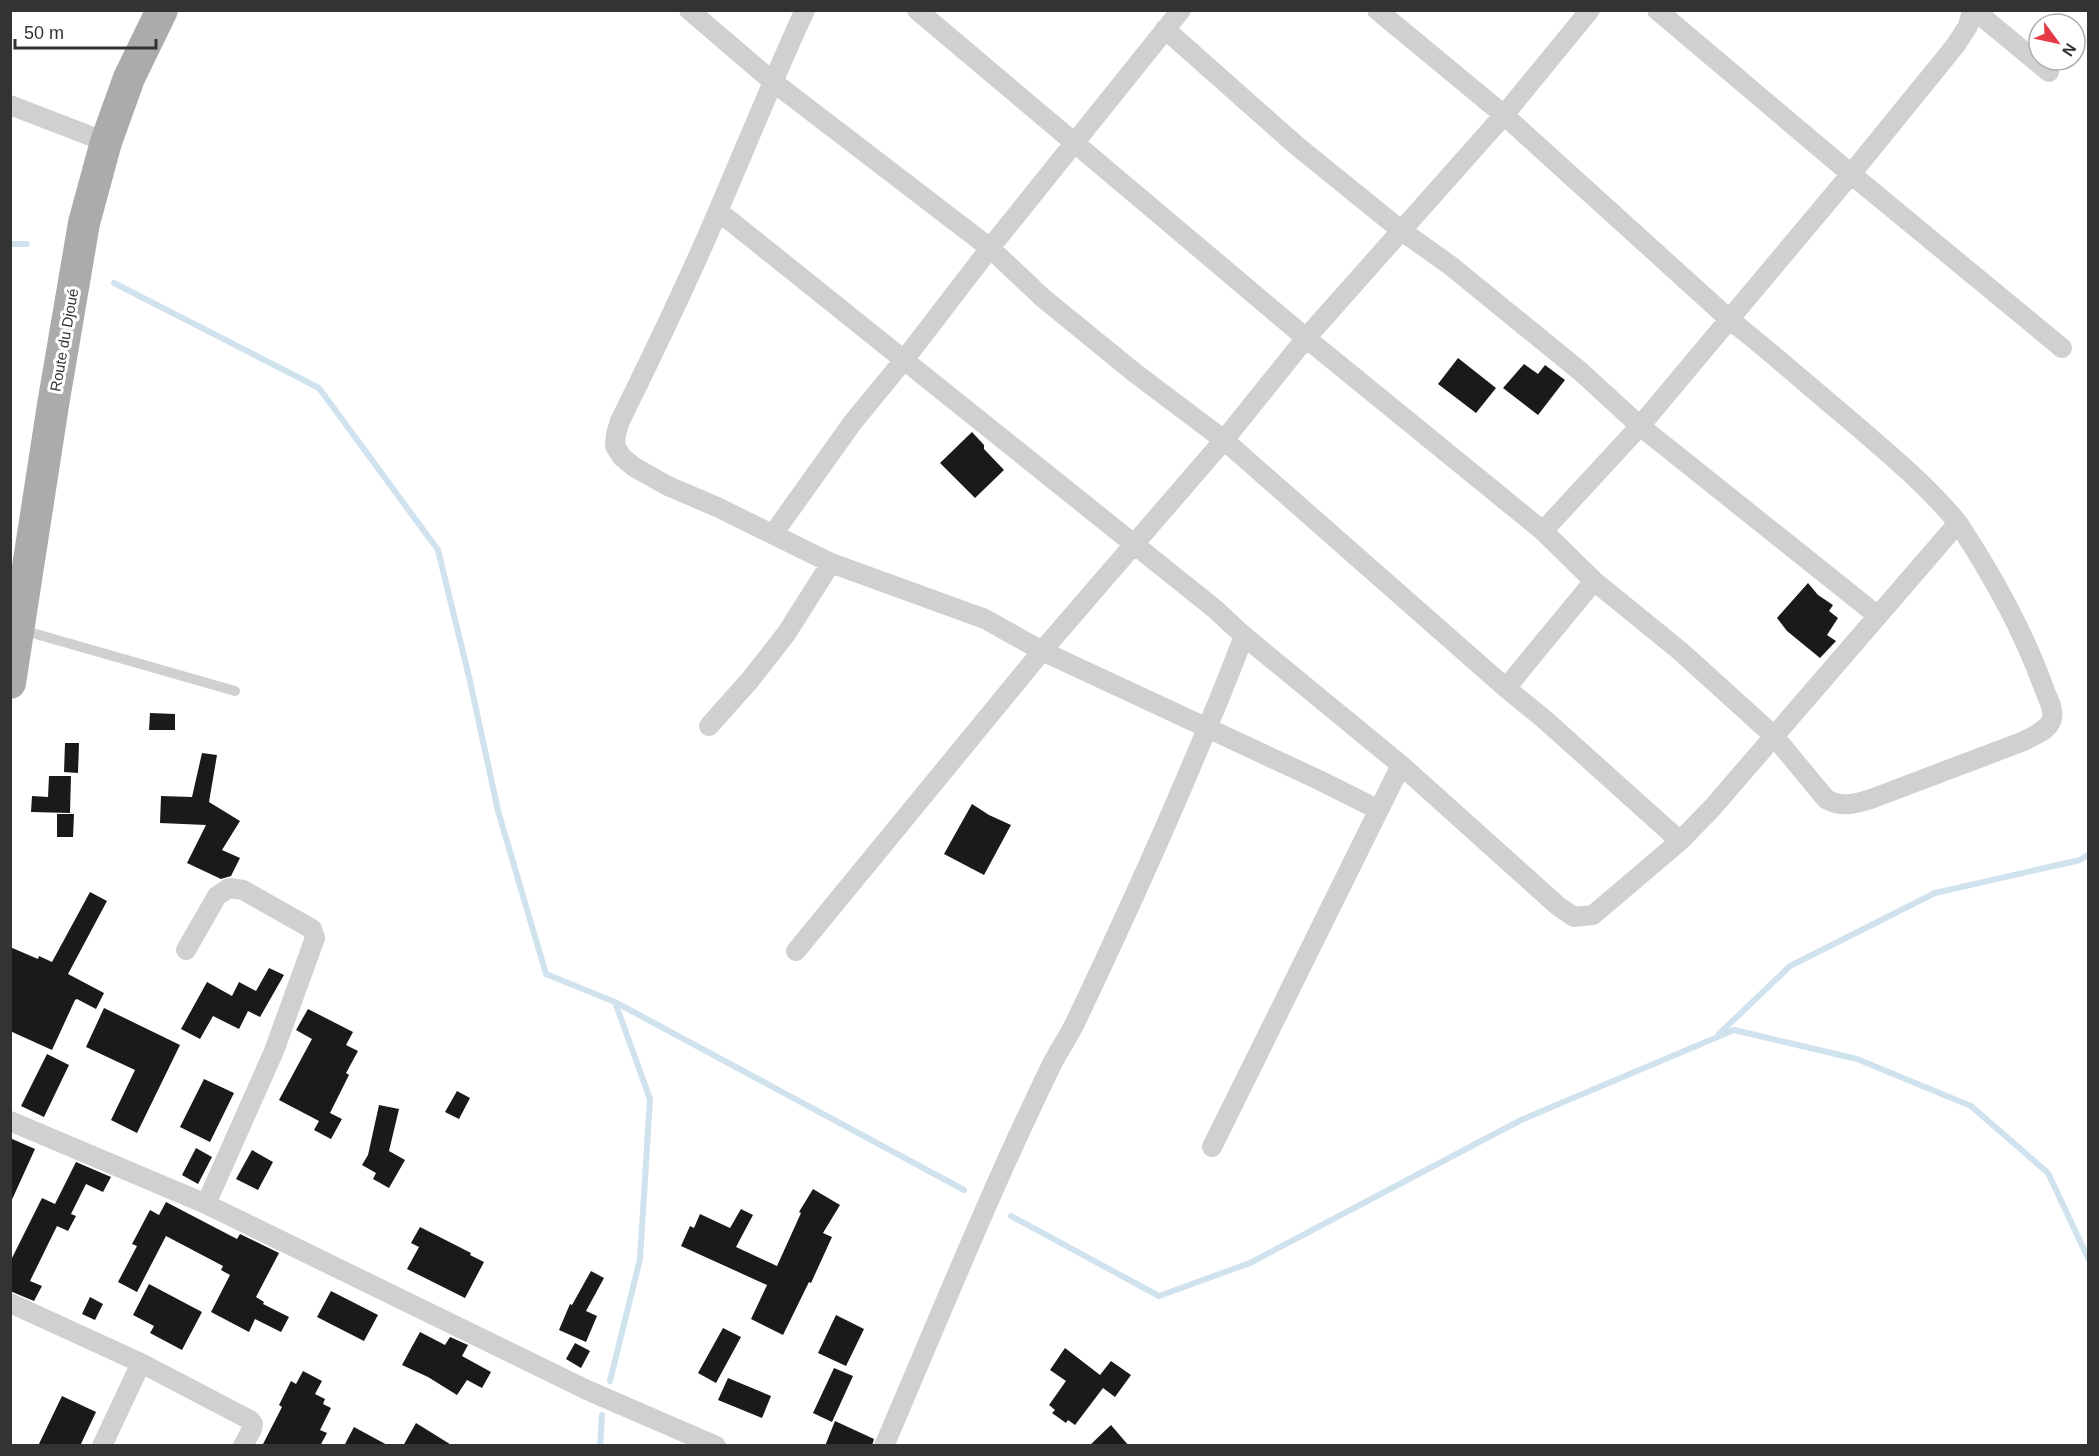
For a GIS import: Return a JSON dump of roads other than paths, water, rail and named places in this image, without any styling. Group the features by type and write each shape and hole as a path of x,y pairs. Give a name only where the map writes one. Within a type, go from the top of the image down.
{"main road":[{"name":"Route du Djoué","path":"10,683 82,235 106,142 129,78 162,10"}],"street":[{"path":"688,10 772,81 990,248 1043,298 1135,373 1224,440 1544,719 1680,841"},
{"path":"805,10 661,338 620,422 615,446 622,457 634,467 668,486 717,507 831,563 984,619 1042,651 1379,810"},
{"path":"917,10 1305,338 1543,531 1594,580 1679,650 1773,735 1826,799 1837,805 1848,805 1871,799 2025,741 2046,729 2052,720 2052,710 2040,677 2006,603 1958,523 1937,497 1772,354 1729,320 1504,116 1377,10"},
{"path":"773,534 854,422 1181,10"},
{"path":"796,951 1042,651 1224,440 1305,338 1504,116 1590,10"},
{"path":"1657,10 2062,348"},
{"path":"1543,531 1640,426 1851,174 1955,46 1968,26 1973,10 2027,54"},
{"path":"1165,29 1297,146 1402,231 1461,273 1580,371 1640,426 1878,616"},
{"path":"10,105 106,142"},
{"path":"718,211 1215,609 1244,636 1401,765 1558,906 1574,917 1593,915 1680,841 1741,775 1773,735 1958,523"},
{"path":"709,726 750,680 786,634 831,563"},
{"path":"1506,688 1594,580"},
{"path":"884,1446 994,1191 1052,1063 1074,1024 1094,981 1209,728 1244,636"},
{"path":"1212,1147 1401,765"},
{"path":"186,950 217,896 229,888 243,890 312,929 315,938 274,1051 206,1204"},
{"path":"10,1121 206,1204 586,1389 716,1446"},
{"path":"10,1303 141,1363 250,1420 253,1424 252,1429 243,1446"},
{"path":"102,1446 141,1363"}],"lane":[{"path":"19,629 235,690"}],"waterway":[{"path":"10,244 27,244"},
{"path":"114,283 319,388 438,550 470,681 498,811 546,974 615,1002 964,1190"},
{"path":"1719,1034 1790,966 1935,893 2080,860 2088,855"},
{"path":"610,1381 640,1259 650,1099 615,1002"},
{"path":"1011,1216 1159,1296 1250,1263 1521,1120 1734,1030 1857,1059 1971,1106 2048,1173 2088,1258"},
{"path":"600,1446 602,1415"}]}
